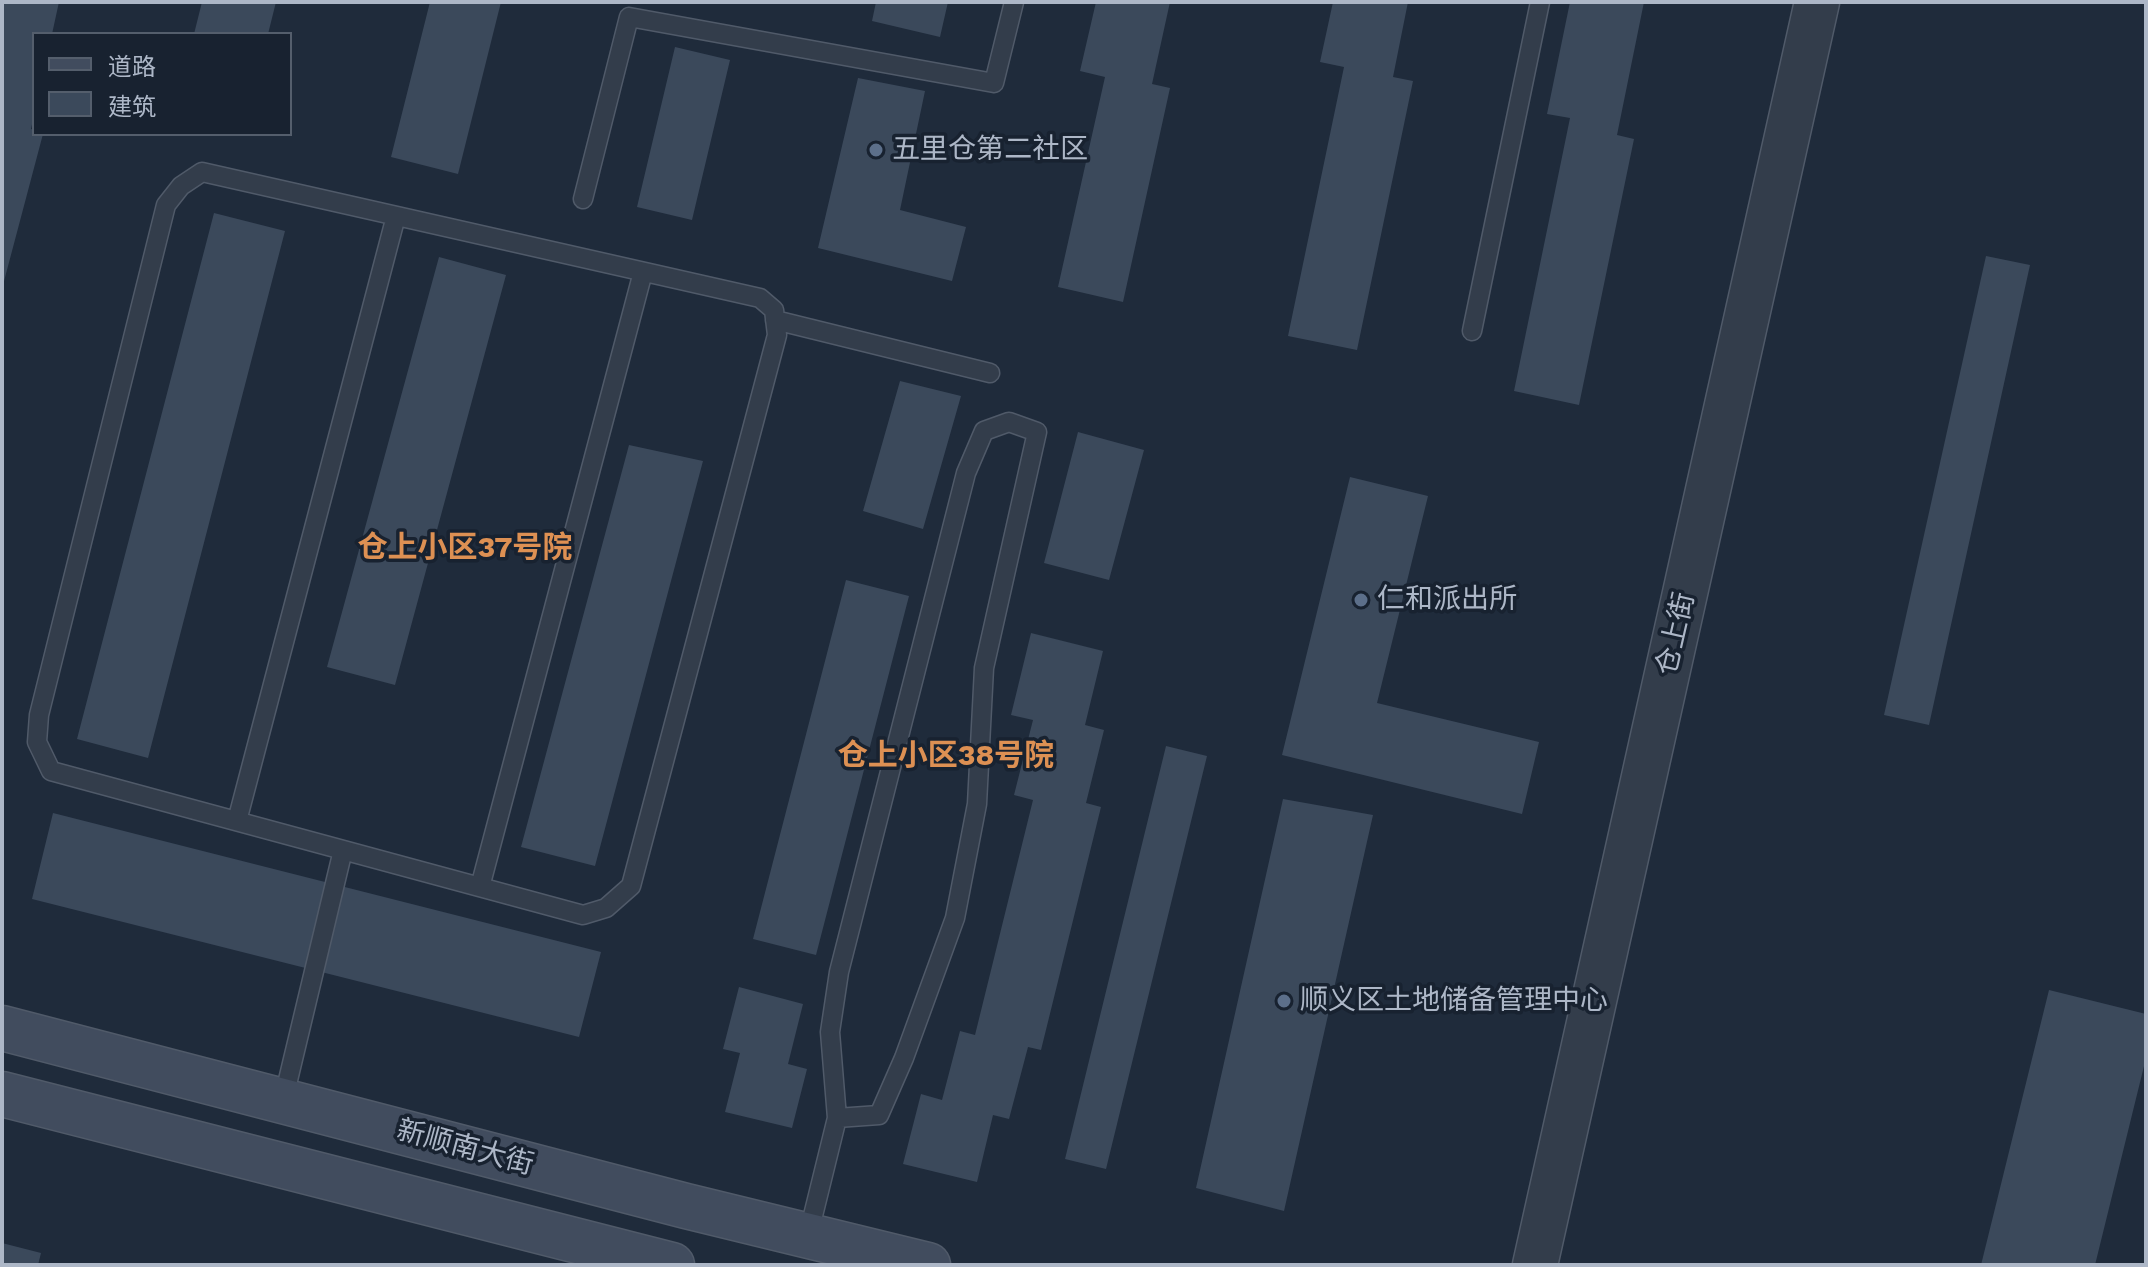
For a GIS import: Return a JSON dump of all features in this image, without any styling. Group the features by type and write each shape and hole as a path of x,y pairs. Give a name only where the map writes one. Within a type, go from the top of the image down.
{"main road":[{"name":"新顺南大街","path":"2,1028 928,1265"},
{"path":"2,1094 672,1265"}],"street":[{"name":"仓上街","path":"1535,1265 1817,2"}],"lane":[{"path":"583,199 629,17 994,83 1014,2"},
{"path":"1472,331 1540,2"},
{"path":"202,172 643,272 760,298 774,310 777,335 631,886 606,908 583,915 51,771 37,742 39,715 166,205 181,186 202,172"},
{"path":"237,821 396,216"},
{"path":"480,887 643,272"},
{"path":"775,320 990,373"},
{"path":"808,1236 837,1118 830,1032 839,972 966,473 984,431 1009,422 1037,432 984,668 977,804 955,918 904,1058 879,1115 837,1118"},
{"path":"283,1101 343,850"}],"building":[{"path":"2,2 59,2 52,32 32,32 31,129 32,136 42,136 3,285"},
{"path":"202,2 276,2 268,32 194,32"},
{"path":"430,2 501,2 458,174 391,157"},
{"path":"876,2 948,2 940,37 872,21"},
{"path":"1096,2 1170,2 1152,84 1170,88 1123,302 1058,287 1105,77 1080,71"},
{"path":"1333,2 1408,2 1393,77 1413,81 1357,350 1288,336 1344,67 1320,62"},
{"path":"1570,2 1644,2 1617,135 1634,139 1579,405 1514,391 1570,118 1547,114"},
{"path":"675,47 730,60 692,220 637,207"},
{"name":"五里仓第二社区","path":"858,78 925,91 900,210 966,227 952,281 818,248"},
{"path":"214,213 285,231 148,758 77,739"},
{"path":"1986,256 2030,265 1929,725 1884,715"},
{"path":"439,257 506,275 395,685 327,667"},
{"path":"900,381 961,396 923,529 863,511"},
{"path":"1078,432 1144,450 1109,580 1044,563"},
{"path":"629,445 703,461 595,866 521,847"},
{"name":"仁和派出所","path":"1350,477 1428,496 1377,703 1539,742 1522,814 1282,755"},
{"path":"846,580 909,596 816,955 753,939"},
{"path":"1031,633 1103,651 1085,725 1104,730 1086,803 1101,807 1041,1050 1028,1047 1009,1119 993,1115 977,1182 903,1164 921,1094 942,1100 960,1031 975,1035 1033,800 1014,795 1033,720 1011,715"},
{"path":"1166,746 1207,756 1106,1169 1065,1159"},
{"name":"顺义区土地储备管理中心","path":"1283,799 1373,815 1284,1211 1196,1188"},
{"path":"53,813 601,952 579,1037 32,899"},
{"path":"739,987 803,1004 788,1064 807,1069 792,1128 725,1112 740,1053 723,1049"},
{"path":"2049,990 2146,1014 2146,1058 2095,1265 1981,1265"},
{"path":"2,1243 41,1253 38,1265 2,1265"}],"place":[{"name":"五里仓第二社区","path":"876,150"},
{"name":"仁和派出所","path":"1361,600"},
{"name":"顺义区土地储备管理中心","path":"1284,1001"}],"district":[{"name":"仓上小区37号院","path":"465,548"},
{"name":"仓上小区38号院","path":"946,756"}]}
